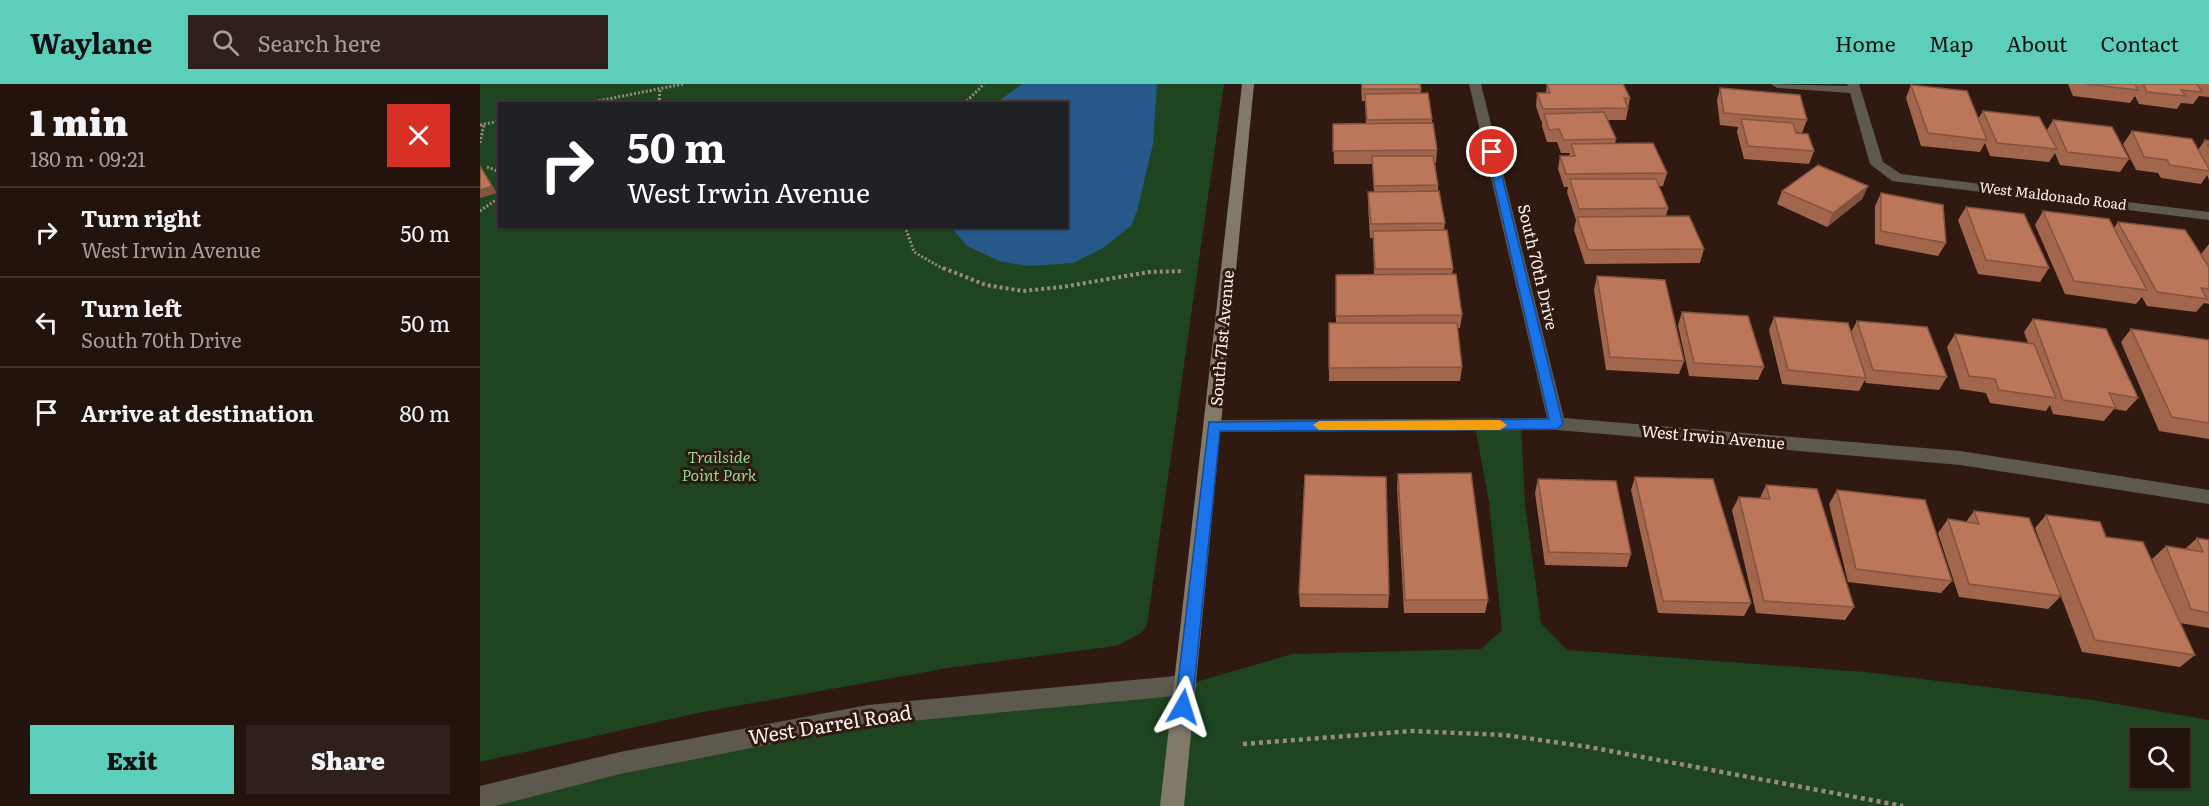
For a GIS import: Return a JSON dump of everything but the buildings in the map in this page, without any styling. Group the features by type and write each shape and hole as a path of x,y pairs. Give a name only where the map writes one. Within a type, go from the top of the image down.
{"street":[{"name":"South 71st Avenue","path":"1172,806 1214,426 1248,84"},
{"name":"South 70th Drive","path":"1475,84 1557,424"},
{"path":"1778,84 1854,87"},
{"name":"West Maldonado Road","path":"1854,87 1877,164 1897,178 2209,216"},
{"name":"West Irwin Avenue","path":"1214,426 1557,424 1960,458 2209,498"},
{"name":"West Darrel Road","path":"480,798 620,763 868,715 1186,685"}],"path":[{"path":"593,102 683,84"},
{"path":"966,102 984,84"},
{"path":"659,102 660,89"},
{"path":"480,143 482,124 498,121"},
{"path":"487,167 498,171"},
{"path":"480,211 498,198"},
{"path":"906,228 914,252 946,270 986,285 1023,291 1062,287 1149,272 1184,271"},
{"path":"1243,744 1412,731 1505,735 1589,747 1903,806"}],"green space":[{"name":"Trailside Point Park","path":"480,84 1224,84 1147,625 1141,633 1116,646 948,668 698,713 480,762"},
{"path":"1521,424 1525,504 1541,623 1567,650 1865,672 2093,700 2209,720 2209,806 480,806 480,798 868,715 1186,685 1292,654 1481,649 1502,630 1489,502 1475,426"}],"water":[{"path":"1022,84 1157,84 1153,144 1137,211 1131,226 1103,248 1073,263 1029,266 1002,262 967,246 952,228 1068,228 1068,102 997,102"}],"slow traffic":[{"path":"1319,425 1500,425"}],"route":[{"path":"1183,707 1214,426 1557,424 1492,152"}]}
